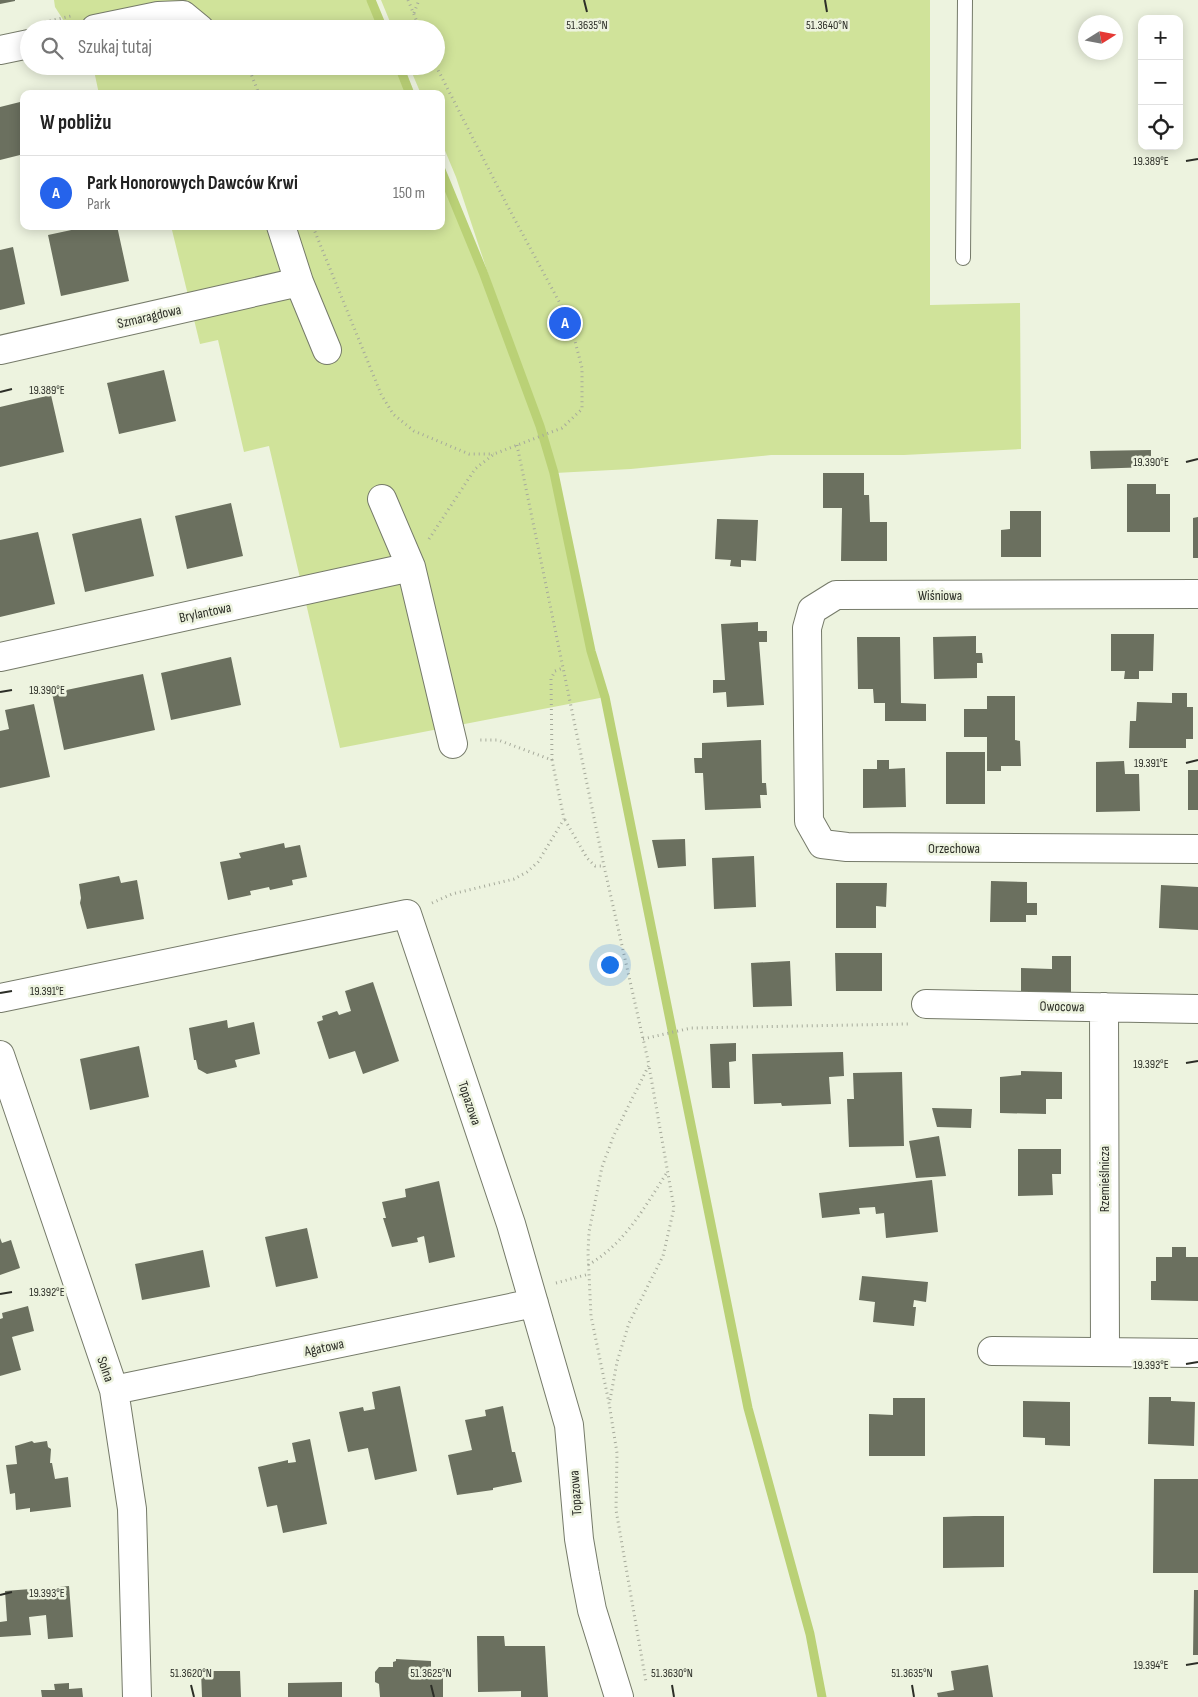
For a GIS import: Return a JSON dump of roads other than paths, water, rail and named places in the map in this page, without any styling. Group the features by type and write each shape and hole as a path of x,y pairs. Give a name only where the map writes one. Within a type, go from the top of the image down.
{"street":[{"path":"110,20 183,15 189,20"},
{"path":"0,50 20,40"},
{"path":"282,230 299,282 327,350"},
{"name":"Szmaragdowa","path":"0,350 299,282"},
{"path":"382,499 411,567 453,744"},
{"name":"Brylantowa","path":"0,657 411,567"},
{"name":"Wiśniowa","path":"808,735 807,628 812,610 836,596 1198,594"},
{"name":"Orzechowa","path":"808,735 809,821 822,844 847,847 1198,849"},
{"name":"Topazowa","path":"0,998 407,914 511,1224 569,1425 579,1539 585,1574 592,1610 619,1697"},
{"name":"Owocowa","path":"926,1004 1198,1009"},
{"name":"Rzemieślnicza","path":"1104,1006 1105,1352"},
{"name":"Solna","path":"0,1055 114,1390 132,1509 137,1697"},
{"name":"Agatowa","path":"114,1390 532,1296"},
{"path":"992,1351 1198,1353"}],"lane":[{"path":"963,258 965,0"}],"waterway":[{"path":"371,0 379,20"},
{"path":"403,75 408,90"},
{"path":"445,180 483,272 540,426 554,473 591,651 605,697 748,1408 810,1634 822,1697"}],"place":[{"name":"Park Honorowych Dawców Krwi","path":"565,323"}]}
